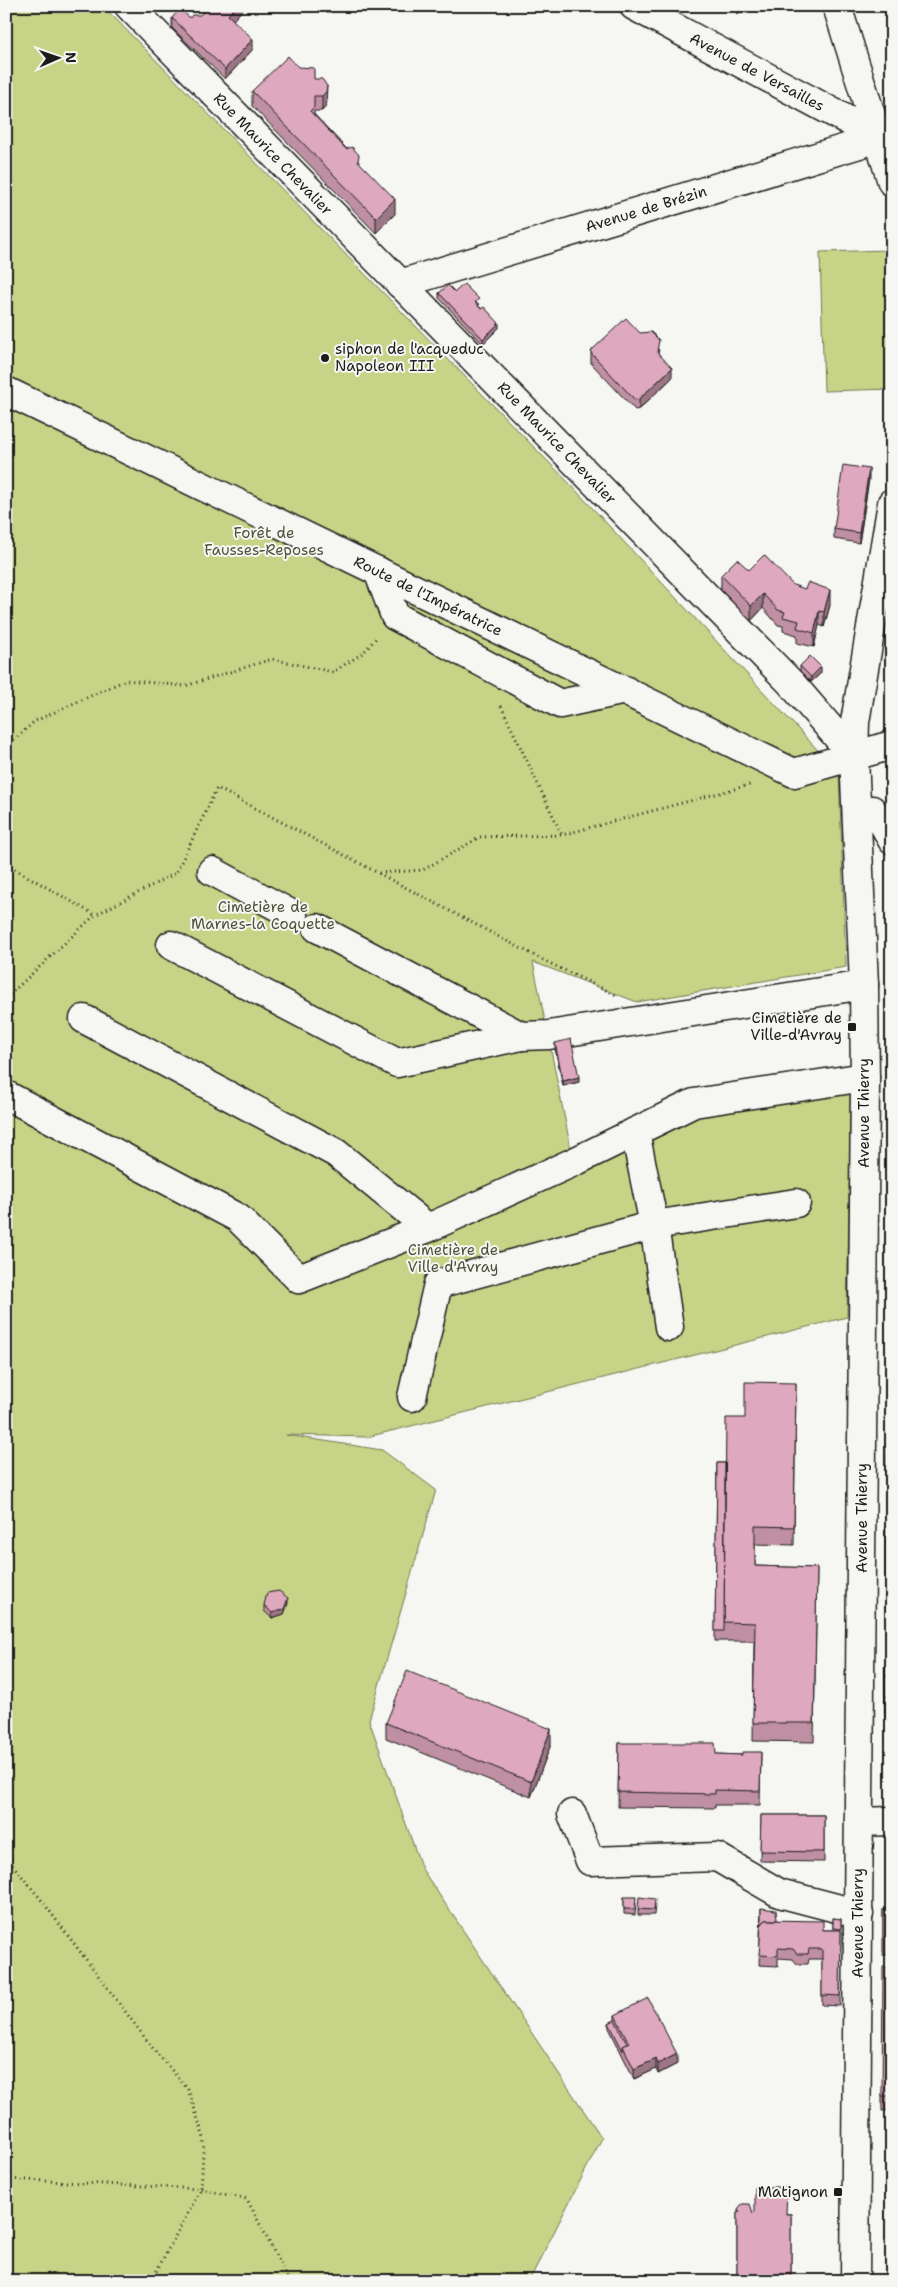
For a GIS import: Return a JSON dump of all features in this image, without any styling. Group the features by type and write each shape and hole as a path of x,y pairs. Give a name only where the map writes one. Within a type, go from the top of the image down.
{"street":[{"name":"Rue Maurice Chevalier","path":"129,6 791,682 854,756"},
{"name":"Avenue de Versailles","path":"634,6 886,136"},
{"path":"837,6 886,136 892,182"},
{"name":"Avenue de Brézin","path":"400,284 886,136"},
{"name":"Route de l'Impératrice","path":"6,391 794,773"},
{"name":"Avenue Thierry","path":"856,2281 864,985 854,756 855,722 892,503"},
{"path":"378,571 396,616 560,704 624,690"},
{"path":"794,773 892,745"},
{"path":"857,810 872,810 884,825 892,840"},
{"path":"212,871 293,915 291,926 294,932 300,936 308,936 317,928 521,1036"},
{"path":"171,944 396,1063 521,1036 549,1035 864,985"},
{"path":"84,1019 336,1153 428,1228"},
{"path":"6,1095 238,1218 299,1279 428,1228 576,1161 694,1103 864,1077"},
{"path":"635,1132 654,1225 670,1332"},
{"path":"409,1401 438,1284 654,1225 804,1198"},
{"path":"572,1814 590,1861 717,1857 779,1893 859,1914"},
{"path":"859,1822 892,1821"}],"path":[{"path":"6,747 35,721 126,680 185,686 272,659 333,672 363,653 396,616"},
{"path":"494,669 496,696 562,835"},
{"path":"379,873 423,870 480,837 562,835 794,773"},
{"path":"6,998 95,915 176,873 217,788 541,958 621,997 644,1020"},
{"path":"6,864 95,915"},
{"path":"6,1857 39,1897 155,2051 188,2089 204,2138 201,2189 151,2281"},
{"path":"6,2179 201,2189 247,2200 289,2281"}],"green space":[{"path":"6,6 103,6 571,485 839,773 846,967 637,1002 533,962 576,1174 697,1111 851,1089 847,1317 367,1437 286,1435 382,1450 436,1490 369,1720 422,1869 602,2138 529,2281 6,2281"},
{"path":"889,250 892,389 824,391 820,252"}],"building":[{"path":"209,6 237,6 228,15 253,39 225,69 172,18 180,9 190,18 192,15 200,15"},
{"path":"288,56 298,67 314,68 314,79 322,79 327,86 326,92 322,96 314,96 314,107 310,111 346,149 352,147 359,155 358,161 395,199 376,218 252,91"},
{"path":"464,284 479,299 475,302 481,309 484,307 499,323 483,339 439,293 448,285 455,292"},
{"path":"626,318 640,333 651,332 659,340 657,352 672,368 639,399 635,400 591,353"},
{"path":"843,465 869,469 859,533 834,529"},
{"path":"764,555 793,585 805,589 808,582 830,590 824,612 819,611 814,633 797,628 799,621 783,617 785,612 778,610 763,594 751,606 721,575 737,559 749,570"},
{"path":"810,656 821,667 811,677 800,666"},
{"path":"571,1039 579,1077 563,1081 555,1043"},
{"path":"745,1382 796,1383 794,1527 755,1526 755,1566 817,1568 814,1723 753,1723 755,1623 724,1622 726,1418 745,1418"},
{"path":"887,1442 892,1442 892,1498 886,1498"},
{"path":"717,1463 725,1463 724,1631 715,1631"},
{"path":"886,1528 892,1528 892,1600 886,1600"},
{"path":"279,1591 288,1598 284,1609 272,1613 264,1605 267,1593"},
{"path":"885,1666 892,1666 892,1677 885,1676"},
{"path":"407,1671 551,1729 531,1782 386,1723"},
{"path":"885,1676 892,1677 892,1696 885,1696"},
{"path":"885,1701 892,1701 892,1712 885,1712"},
{"path":"619,1743 715,1743 716,1754 742,1755 742,1752 761,1752 760,1791 715,1790 715,1794 618,1792"},
{"path":"761,1815 824,1815 824,1852 760,1851"},
{"path":"624,1897 636,1897 635,1909 624,1909"},
{"path":"639,1897 655,1899 654,1910 638,1909"},
{"path":"761,1908 776,1910 777,1920 766,1920 761,1924"},
{"path":"883,1910 892,1910 892,1937 883,1937"},
{"path":"833,1918 841,1919 841,1929 833,1928"},
{"path":"766,1920 823,1921 823,1930 841,1930 840,1996 822,1995 822,1949 809,1949 808,1954 797,1954 793,1949 778,1948 778,1956 759,1955 761,1925"},
{"path":"883,1967 892,1968 892,2096 882,2096"},
{"path":"648,1998 677,2054 658,2064 656,2059 634,2069 623,2046 629,2043 615,2015"},
{"path":"615,2020 627,2044 623,2046 623,2051 609,2023"},
{"path":"755,2187 787,2187 786,2214 791,2214 791,2272 787,2273 786,2281 743,2281 737,2275 737,2213 740,2212 738,2209 742,2204 750,2204 753,2213 755,2212"}],"place":[{"name":"siphon de l'acqueduc Napoleon III","path":"325,358"},
{"name":"Cimetière de Ville-d'Avray","path":"852,1027"},
{"name":"Matignon","path":"838,2192"}],"park label":[{"name":"Forêt de Fausses-Reposes","path":"264,542"},
{"name":"Cimetière de Marnes-la Coquette","path":"263,916"},
{"name":"Cimetière de Ville d'Avray","path":"453,1258"}]}
